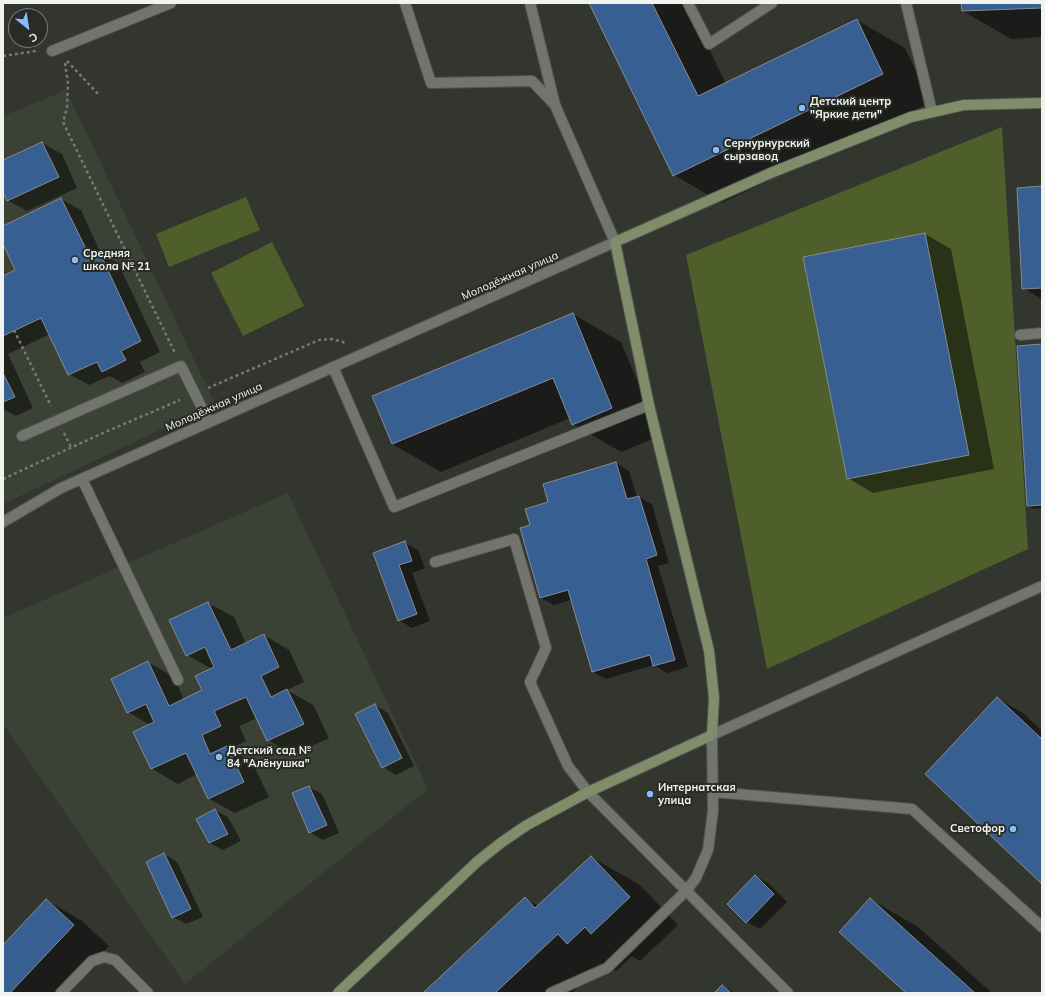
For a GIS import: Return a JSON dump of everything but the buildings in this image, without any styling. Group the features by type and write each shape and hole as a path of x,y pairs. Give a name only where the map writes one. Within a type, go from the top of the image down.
{"street":[{"path":"52,51 171,3"},
{"path":"405,3 431,83 532,82 555,106"},
{"path":"530,3 555,106 615,242 649,405 709,651 714,698 712,735 713,811 708,850 696,878 686,891 607,968 551,993"},
{"path":"688,3 709,44 772,3"},
{"path":"906,3 932,112"},
{"name":"Молодёжная улица","path":"3,522 61,488 772,172 911,117 964,105 1042,103"},
{"path":"1020,335 1042,333"},
{"path":"22,436 181,366 208,422"},
{"path":"333,367 394,507 649,405"},
{"path":"82,479 178,680"},
{"path":"435,562 514,539 546,648 530,682 568,766 588,792 788,993"},
{"path":"338,993 478,861 527,825 588,792 1042,586"},
{"path":"713,792 912,809 1042,927"},
{"path":"61,993 92,961 104,957 115,960 148,993"}],"path":[{"path":"64,58 68,84 67,108 63,122 181,366"},
{"path":"14,330 52,407"},
{"path":"62,428 71,447"}],"shaded area":[{"name":"Средняя школа № 21","path":"66,90 215,404 3,504 3,116"},
{"name":"Детский сад № 84 \"Алёнушка\"","path":"288,493 428,789 185,984 3,724 3,618"}],"green space":[{"path":"1002,127 1028,549 767,669 686,255"},
{"path":"246,197 260,230 169,267 156,234"},
{"path":"272,242 304,306 243,336 211,273"}],"place":[{"name":"Детский центр \"Яркие дети\"","path":"802,108"},
{"name":"Сернурнурский сырзавод","path":"716,150"},
{"name":"Средняя школа № 21","path":"75,260"},
{"name":"Детский сад № 84 \"Алёнушка\"","path":"219,757"},
{"name":"Интернатская улица","path":"650,794"},
{"name":"Светофор","path":"1013,829"}]}
